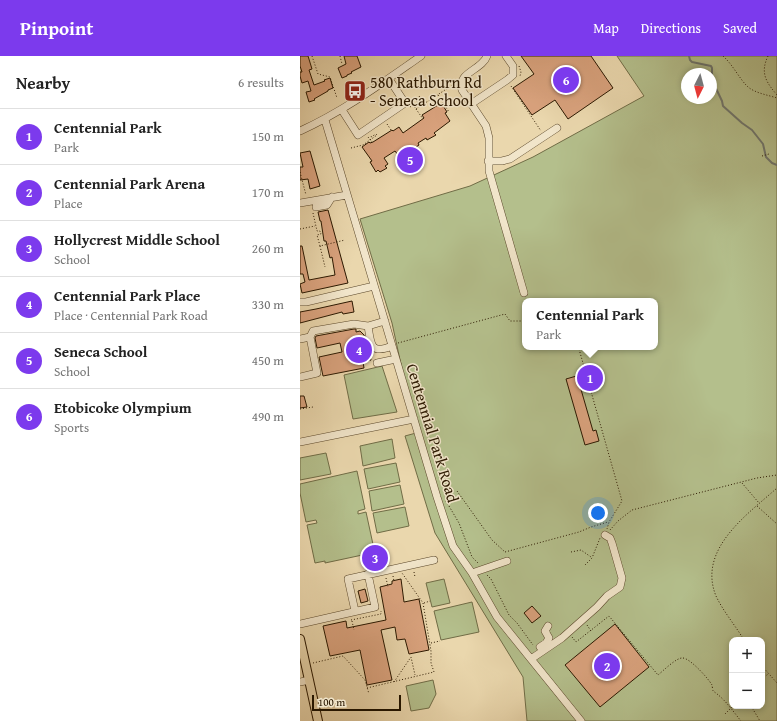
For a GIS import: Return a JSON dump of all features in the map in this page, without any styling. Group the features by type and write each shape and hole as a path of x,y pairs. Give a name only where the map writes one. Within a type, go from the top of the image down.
{"main road":[{"path":"300,638 318,721"}],"street":[{"path":"300,131 325,120 342,110 421,56"},
{"path":"495,56 486,59 463,78 461,82 462,90 486,126 488,133 489,171 524,293"},
{"path":"471,104 513,75 513,66 506,56"},
{"path":"342,110 358,135 405,103 389,79"},
{"name":"Centennial Park Road","path":"325,120 374,286 385,321 395,345 396,359 453,546 472,573 497,617 581,721"},
{"path":"488,161 502,161 510,159 557,128"},
{"path":"306,202 347,195"},
{"path":"316,208 327,204 332,198"},
{"path":"300,302 306,302 374,286"},
{"path":"300,377 317,373 310,337 313,331 354,324 368,326 385,321"},
{"path":"368,326 373,346 377,349 380,350 395,345"},
{"path":"300,339 310,337"},
{"path":"377,363 396,359"},
{"path":"300,442 414,419"},
{"path":"530,658 568,633 607,596 620,587 622,578 612,543 610,538 603,535"},
{"path":"355,611 348,579 434,560"},
{"path":"472,573 507,561"},
{"path":"300,624 375,607 368,574"},
{"path":"548,626 545,631 549,638 559,640"},
{"path":"530,658 536,650 546,643 549,638"},
{"path":"300,682 309,680"}],"path":[{"path":"312,56 318,74 330,77 337,98"},
{"path":"340,56 342,64"},
{"path":"723,56 732,65 747,86 756,91 777,98"},
{"path":"768,56 764,64 763,73 777,95"},
{"path":"416,110 454,84"},
{"path":"510,84 545,136"},
{"path":"437,95 449,112"},
{"path":"419,96 424,104"},
{"path":"415,99 420,106"},
{"path":"408,109 413,105 423,119"},
{"path":"383,118 391,130"},
{"path":"351,148 363,145 370,140 377,136 376,134 371,137 369,134 367,136 370,140 372,142"},
{"path":"762,156 769,154"},
{"path":"300,172 306,202 317,231 320,231 321,234 318,235 325,267"},
{"path":"300,229 316,226"},
{"path":"320,246 346,240"},
{"path":"395,345 504,314 510,321 522,322"},
{"path":"579,350 622,501 608,525 592,558 585,566"},
{"path":"300,409 313,407"},
{"path":"603,535 632,510 742,482 777,475"},
{"path":"742,482 760,504"},
{"path":"742,637 716,596 713,586 713,572 717,553 724,538 747,514 777,488"},
{"path":"457,491 492,540 505,552 579,532 608,522"},
{"path":"443,497 459,523 471,555 492,579 509,615 532,641 536,650"},
{"path":"757,506 777,524"},
{"path":"571,552 581,550 592,558"},
{"path":"367,688 434,672 431,663 432,651 423,603 398,568"},
{"path":"393,576 394,581"},
{"path":"386,578 388,587"},
{"path":"423,603 430,601"},
{"path":"568,633 576,642 610,616 658,675 678,659 687,659 691,664 696,666 712,686 714,693 720,695 729,706"},
{"path":"351,620 354,630"},
{"path":"430,643 440,641"},
{"path":"313,663 343,656 365,680 369,694"},
{"path":"393,682 411,657 415,676"},
{"path":"765,670 777,683"},
{"path":"765,676 768,673"},
{"path":"725,714 730,709"},
{"path":"732,709 741,721"},
{"path":"753,709 760,721"}],"green space":[{"path":"617,56 777,56 777,721 527,721 523,677 435,533 405,436 416,433 392,323 360,219 470,186 533,157 644,96"},
{"path":"382,366 397,412 353,419 344,375"},
{"path":"392,439 395,458 363,466 360,446"},
{"path":"326,453 331,474 300,480 300,458"},
{"path":"396,463 400,482 368,489 364,469"},
{"path":"357,471 365,509 358,511 358,514 366,512 374,549 366,551 367,554 325,563 325,561 315,563 307,525 317,523 316,520 306,522 300,493 300,484"},
{"path":"400,485 404,504 372,511 369,491"},
{"path":"405,507 409,526 377,533 373,513"},
{"path":"444,579 450,603 432,607 426,583"},
{"path":"472,602 479,632 441,640 434,611"},
{"path":"433,680 436,694 429,708 411,711 406,686"}],"building":[{"path":"300,56 308,56 312,69 309,70 314,85 330,78 333,88 314,99 315,100 309,102 306,92 311,91 308,81 302,83 300,76 300,72 302,72 300,66"},
{"path":"344,56 357,56 361,67 342,78 338,68 346,64"},
{"path":"521,56 591,56 613,88 568,119 555,100 532,115 513,88 534,74"},
{"path":"442,104 450,121 434,133 436,135 427,140 426,138 418,143 419,145 413,149 412,147 398,155 395,151 384,158 388,164 385,166 387,168 380,172 378,170 376,172 370,162 372,161 362,147 399,127 403,133 424,118 422,115"},
{"path":"310,151 320,186 310,189 308,179 300,180 300,167 303,167 300,153"},
{"path":"328,210 348,283 302,293 300,284 305,282 303,274 300,274 300,246 302,246 309,280 335,275 332,257 330,258 326,241 324,241 318,212"},
{"path":"352,301 354,312 343,314 342,312 300,323 300,312"},
{"path":"356,329 356,332 360,331 364,335 371,360 363,362 364,368 323,376 319,357 342,352 340,343 317,348 316,336"},
{"path":"580,375 583,385 580,386 593,431 596,430 599,441 585,445 566,379"},
{"path":"300,396 304,396 307,407 300,408"},
{"path":"401,579 404,602 419,599 429,650 409,654 405,639 397,640 395,627 381,630 392,680 367,685 360,650 330,656 323,626 346,621 347,628 386,620 380,587 392,584 392,581"},
{"path":"365,589 368,601 361,603 358,591"},
{"path":"532,606 541,616 532,623 524,613"},
{"path":"615,624 649,667 600,707 565,665"}],"waterway":[{"path":"689,56 692,62 711,66 712,80 723,106 752,130 763,144 766,157 772,163 777,165"}],"place":[{"name":"Etobicoke Olympium","path":"566,80"},
{"name":"580 Rathburn Rd - Seneca School","path":"355,91"},
{"name":"Seneca School","path":"410,160"},
{"name":"Centennial Park Place","path":"359,350"},
{"name":"Centennial Park","path":"590,378"},
{"name":"Hollycrest Middle School","path":"375,558"},
{"name":"Centennial Park Arena","path":"607,666"}]}
